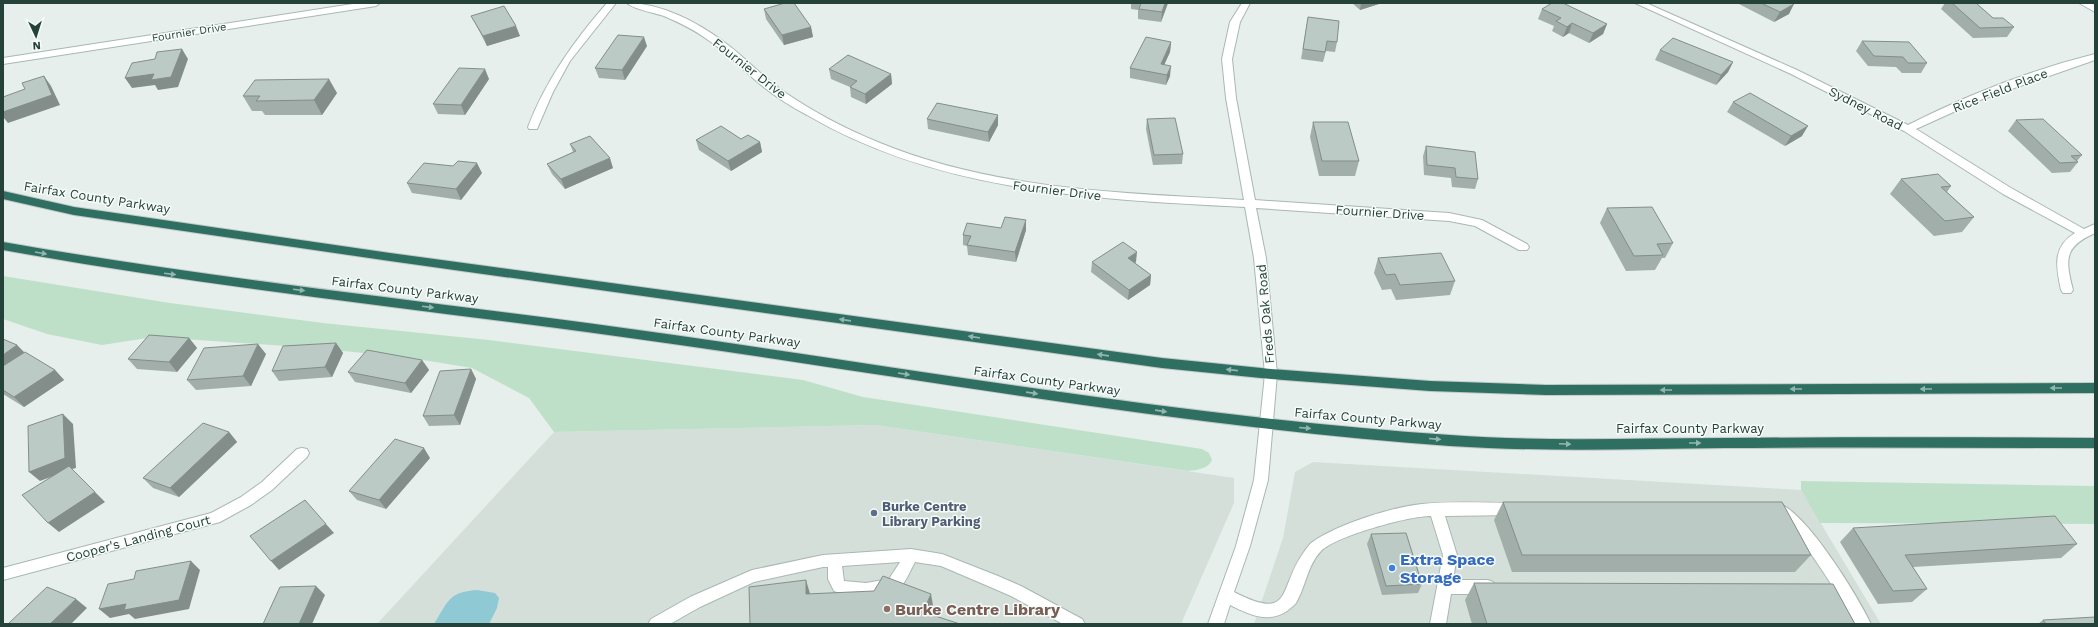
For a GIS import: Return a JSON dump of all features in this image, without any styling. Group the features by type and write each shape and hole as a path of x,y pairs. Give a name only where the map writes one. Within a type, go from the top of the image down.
{"highway":[{"name":"Fairfax County Parkway","path":"3,195 74,211 390,257 1154,362 1271,374 1430,386 1546,390 2095,388"},
{"name":"Fairfax County Parkway","path":"3,246 121,267 557,323 788,356 964,384 1267,425 1455,441 1582,444 1860,442 2095,443"}],"street":[{"name":"Fournier Drive","path":"3,61 376,3"},
{"path":"533,127 546,94 565,59 582,36 612,3"},
{"name":"Fournier Drive","path":"631,3 654,9 697,28 722,45 764,82 810,113 864,140 933,165 980,178 1058,192 1449,217 1478,223 1523,247"},
{"name":"Freds Oak Road","path":"1216,624 1253,514 1260,480 1267,425 1271,374 1260,258 1231,98 1227,59 1233,28 1246,3"},
{"name":"Sydney Road","path":"1639,3 1794,72 1908,129 2007,191 2083,233"},
{"path":"2083,3 2095,9"},
{"name":"Rice Field Place","path":"1908,129 1956,106 2034,76 2095,57"},
{"path":"2067,290 2061,264 2063,250 2068,243 2083,233 2095,228"},
{"name":"Cooper's Landing Court","path":"3,574 215,518 246,501 268,486 302,453"},
{"path":"1760,508 1776,508 1784,512 1792,519 1842,587 1863,624"},
{"path":"1226,595 1249,607 1262,611 1276,610 1290,600 1304,564 1317,546 1338,535 1388,517 1422,510 1531,509"},
{"path":"1436,510 1450,555 1443,587 1438,624"},
{"path":"835,560 835,579 839,586 848,589 878,588 893,585 901,575 911,555"},
{"path":"656,624 695,602 752,576 835,560 911,555 942,560 1016,590 1077,624"},
{"path":"1443,587 1499,587"},
{"path":"1826,587 1842,587"}],"shaded area":[{"path":"875,425 1234,478 1234,503 1181,624 377,624 554,432"},
{"path":"1313,462 1801,490 1881,624 1254,624 1283,538 1295,472"}],"green space":[{"path":"3,276 170,303 323,323 489,340 803,380 863,397 1202,449 1209,453 1212,460 1205,467 1188,471 875,425 554,432 529,398 472,368 411,358 315,348 154,337 102,345 47,334 3,319"},
{"path":"1801,481 2095,486 2095,524 1820,523 1801,490"}],"water":[{"path":"477,590 495,593 499,598 497,608 489,624 434,624 446,604 454,596 467,591"}],"building":[{"path":"785,3 794,3 811,27 782,35 764,9"},
{"path":"1141,3 1165,3 1162,12 1139,9"},
{"path":"1552,3 1563,3 1607,24 1593,33 1572,23 1567,27 1556,21 1561,18 1542,9"},
{"path":"1761,3 1792,3 1794,4 1780,12"},
{"path":"1952,3 1976,3 1993,18 2003,18 2014,27 1980,28"},
{"path":"504,6 516,26 483,36 471,16"},
{"path":"1308,17 1339,21 1337,42 1327,41 1325,52 1303,49"},
{"path":"618,35 644,37 622,70 595,68"},
{"path":"1146,37 1171,42 1161,64 1171,66 1167,75 1130,68"},
{"path":"1673,38 1733,62 1721,75 1660,50"},
{"path":"1862,41 1909,42 1927,63 1908,63 1903,57 1874,56"},
{"path":"182,49 171,77 151,80 154,74 125,78 132,63 155,59 157,52"},
{"path":"848,55 891,74 865,94 850,87 857,81 829,69"},
{"path":"459,68 485,69 461,105 433,104"},
{"path":"44,76 52,95 3,112 3,97 25,89 22,83"},
{"path":"329,79 314,100 256,101 260,96 243,96 255,80"},
{"path":"1750,93 1808,126 1791,136 1733,102"},
{"path":"937,103 998,115 988,132 927,119"},
{"path":"1175,118 1183,154 1154,155 1147,119"},
{"path":"2043,119 2082,155 2071,156 2078,162 2060,163 2016,120"},
{"path":"1313,122 1348,122 1359,161 1322,161"},
{"path":"721,126 741,139 748,135 760,142 728,161 696,140"},
{"path":"590,136 610,158 561,179 547,164 576,151 570,144"},
{"path":"1426,146 1475,152 1478,179 1456,177 1455,168 1427,165"},
{"path":"458,161 477,163 456,189 407,183 424,163 453,166"},
{"path":"1938,174 1951,186 1941,187 1974,217 1945,221 1901,179"},
{"path":"1652,207 1673,243 1657,244 1663,255 1634,256 1607,208"},
{"path":"1005,217 1026,220 1015,252 967,245 971,236 963,235 967,223 1001,228"},
{"path":"1123,242 1137,252 1128,258 1151,275 1129,290 1092,262"},
{"path":"1441,253 1455,281 1400,285 1395,274 1386,275 1378,258"},
{"path":"149,335 189,338 169,362 128,359"},
{"path":"3,339 17,345 3,355"},
{"path":"336,343 325,367 272,371 283,346"},
{"path":"258,344 243,376 187,380 204,348"},
{"path":"367,350 422,360 405,383 348,372"},
{"path":"25,352 55,370 14,397 3,390 3,366"},
{"path":"471,369 454,415 423,416 440,371"},
{"path":"63,414 65,458 29,472 28,426"},
{"path":"203,423 229,432 170,488 143,478"},
{"path":"395,439 424,448 379,500 349,491"},
{"path":"69,466 95,492 48,523 22,495"},
{"path":"305,500 326,524 271,561 250,536"},
{"path":"1503,502 1782,502 1811,555 1522,555"},
{"path":"2055,516 2077,544 1905,555 1927,589 1893,591 1853,528"},
{"name":"Extra Space Storage","path":"1406,533 1422,584 1386,586 1371,534"},
{"path":"191,561 179,600 124,610 126,604 99,609 108,584 134,579 136,571"},
{"path":"883,576 931,594 923,612 960,624 750,624 749,587 806,580 806,594 874,591"},
{"path":"1474,583 1833,584 1855,624 1487,624"},
{"path":"316,586 299,624 263,624 280,587"},
{"path":"47,587 76,599 50,624 8,624"},
{"path":"2095,617 2095,624 2046,624 2043,620"}],"place":[{"name":"Burke Centre Library Parking","path":"874,513"},
{"name":"Extra Space Storage","path":"1392,568"},
{"name":"Burke Centre Library","path":"887,609"}]}
